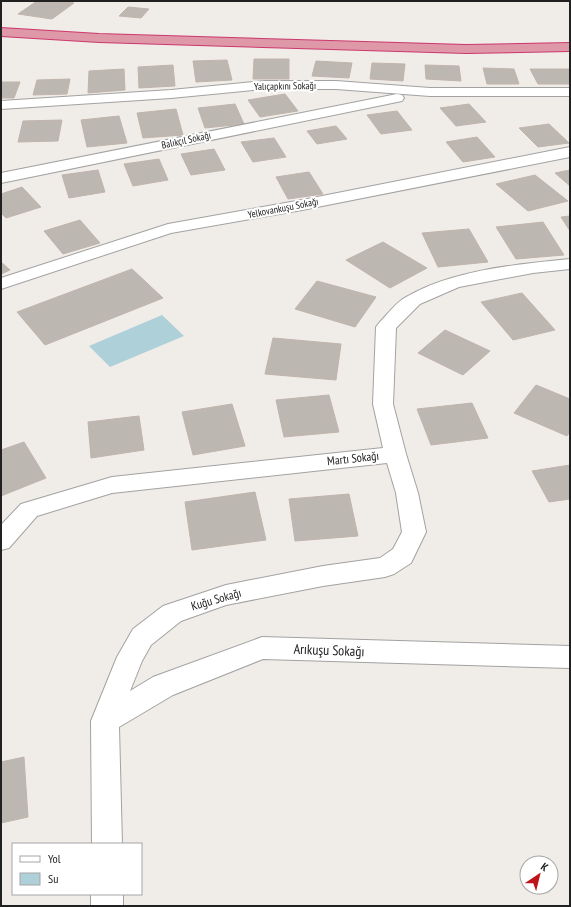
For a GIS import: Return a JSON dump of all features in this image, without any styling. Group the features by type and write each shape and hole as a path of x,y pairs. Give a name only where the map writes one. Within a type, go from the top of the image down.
{"highway":[{"path":"1,22 110,28 448,36"},
{"path":"1,32 99,38 458,49 570,47"}],"street":[{"name":"Yalıçapkını Sokağı","path":"1,105 171,94 265,85 365,87 430,92 570,92"},
{"path":"365,87 371,102"},
{"name":"Balıkçıl Sokağı","path":"1,178 371,102 430,92"},
{"name":"Yelkovankuşu Sokağı","path":"1,284 168,229 570,152"},
{"name":"Martı Sokağı","path":"5,528 29,510 112,485 396,454 383,404 386,327 413,300 454,282 533,268 570,264"},
{"name":"Kuğu Sokağı","path":"107,843 105,721 130,657 142,637 172,613 226,595 323,576 385,567 402,556 414,532 407,493 396,454"},
{"name":"Arıkuşu Sokağı","path":"105,721 163,686 262,648 570,656"},
{"path":"107,895 108,906"}],"water":[{"path":"162,315 184,336 110,367 89,346"}],"building":[{"path":"37,1 60,1 74,3 52,19 18,14"},
{"path":"128,7 149,9 141,18 119,16"},
{"path":"254,59 289,59 289,79 253,79"},
{"path":"227,60 232,80 196,82 193,61"},
{"path":"316,61 352,63 349,78 312,76"},
{"path":"372,63 405,64 403,81 370,79"},
{"path":"173,65 175,86 139,88 138,67"},
{"path":"425,65 459,66 461,81 426,79"},
{"path":"483,68 514,69 519,84 487,84"},
{"path":"124,69 125,90 88,93 89,71"},
{"path":"530,69 569,69 570,84 538,84"},
{"path":"70,79 67,94 33,95 37,80"},
{"path":"1,82 20,82 14,98 1,98"},
{"path":"285,94 298,111 260,117 248,100"},
{"path":"235,104 244,124 205,128 198,108"},
{"path":"469,104 486,122 456,126 440,108"},
{"path":"176,109 183,135 143,138 137,113"},
{"path":"397,111 412,130 381,134 367,115"},
{"path":"119,116 127,143 87,147 81,120"},
{"path":"62,120 58,141 18,142 23,121"},
{"path":"549,124 569,143 538,147 519,128"},
{"path":"336,126 347,139 317,144 307,131"},
{"path":"477,137 495,157 463,162 446,142"},
{"path":"274,138 286,157 253,162 241,142"},
{"path":"214,149 225,170 191,175 181,154"},
{"path":"159,159 168,180 133,186 124,164"},
{"path":"98,170 105,192 69,198 62,175"},
{"path":"570,170 570,186 555,173"},
{"path":"309,172 323,194 288,199 276,177"},
{"path":"535,175 568,201 528,211 496,184"},
{"path":"22,187 41,207 6,218 1,213 1,194"},
{"path":"570,216 570,231 561,217"},
{"path":"80,220 100,243 63,254 44,231"},
{"path":"543,222 564,255 516,259 496,227"},
{"path":"469,229 488,262 438,267 422,233"},
{"path":"383,242 427,268 390,288 346,260"},
{"path":"1,262 10,270 1,274"},
{"path":"132,269 163,298 45,345 17,312"},
{"path":"317,281 376,297 355,327 295,309"},
{"path":"522,293 555,330 513,340 481,302"},
{"path":"445,330 490,351 463,375 418,353"},
{"path":"273,338 341,344 336,380 265,374"},
{"path":"536,385 570,399 570,432 567,436 514,413"},
{"path":"329,395 339,432 284,437 276,400"},
{"path":"472,403 488,438 431,445 417,409"},
{"path":"232,404 245,446 193,455 182,412"},
{"path":"139,416 144,450 91,458 88,422"},
{"path":"24,442 46,478 1,496 1,450"},
{"path":"570,465 570,499 549,502 532,471"},
{"path":"255,492 266,540 192,550 185,502"},
{"path":"349,494 358,536 295,541 289,499"},
{"path":"24,757 28,817 1,823 1,762"}]}
